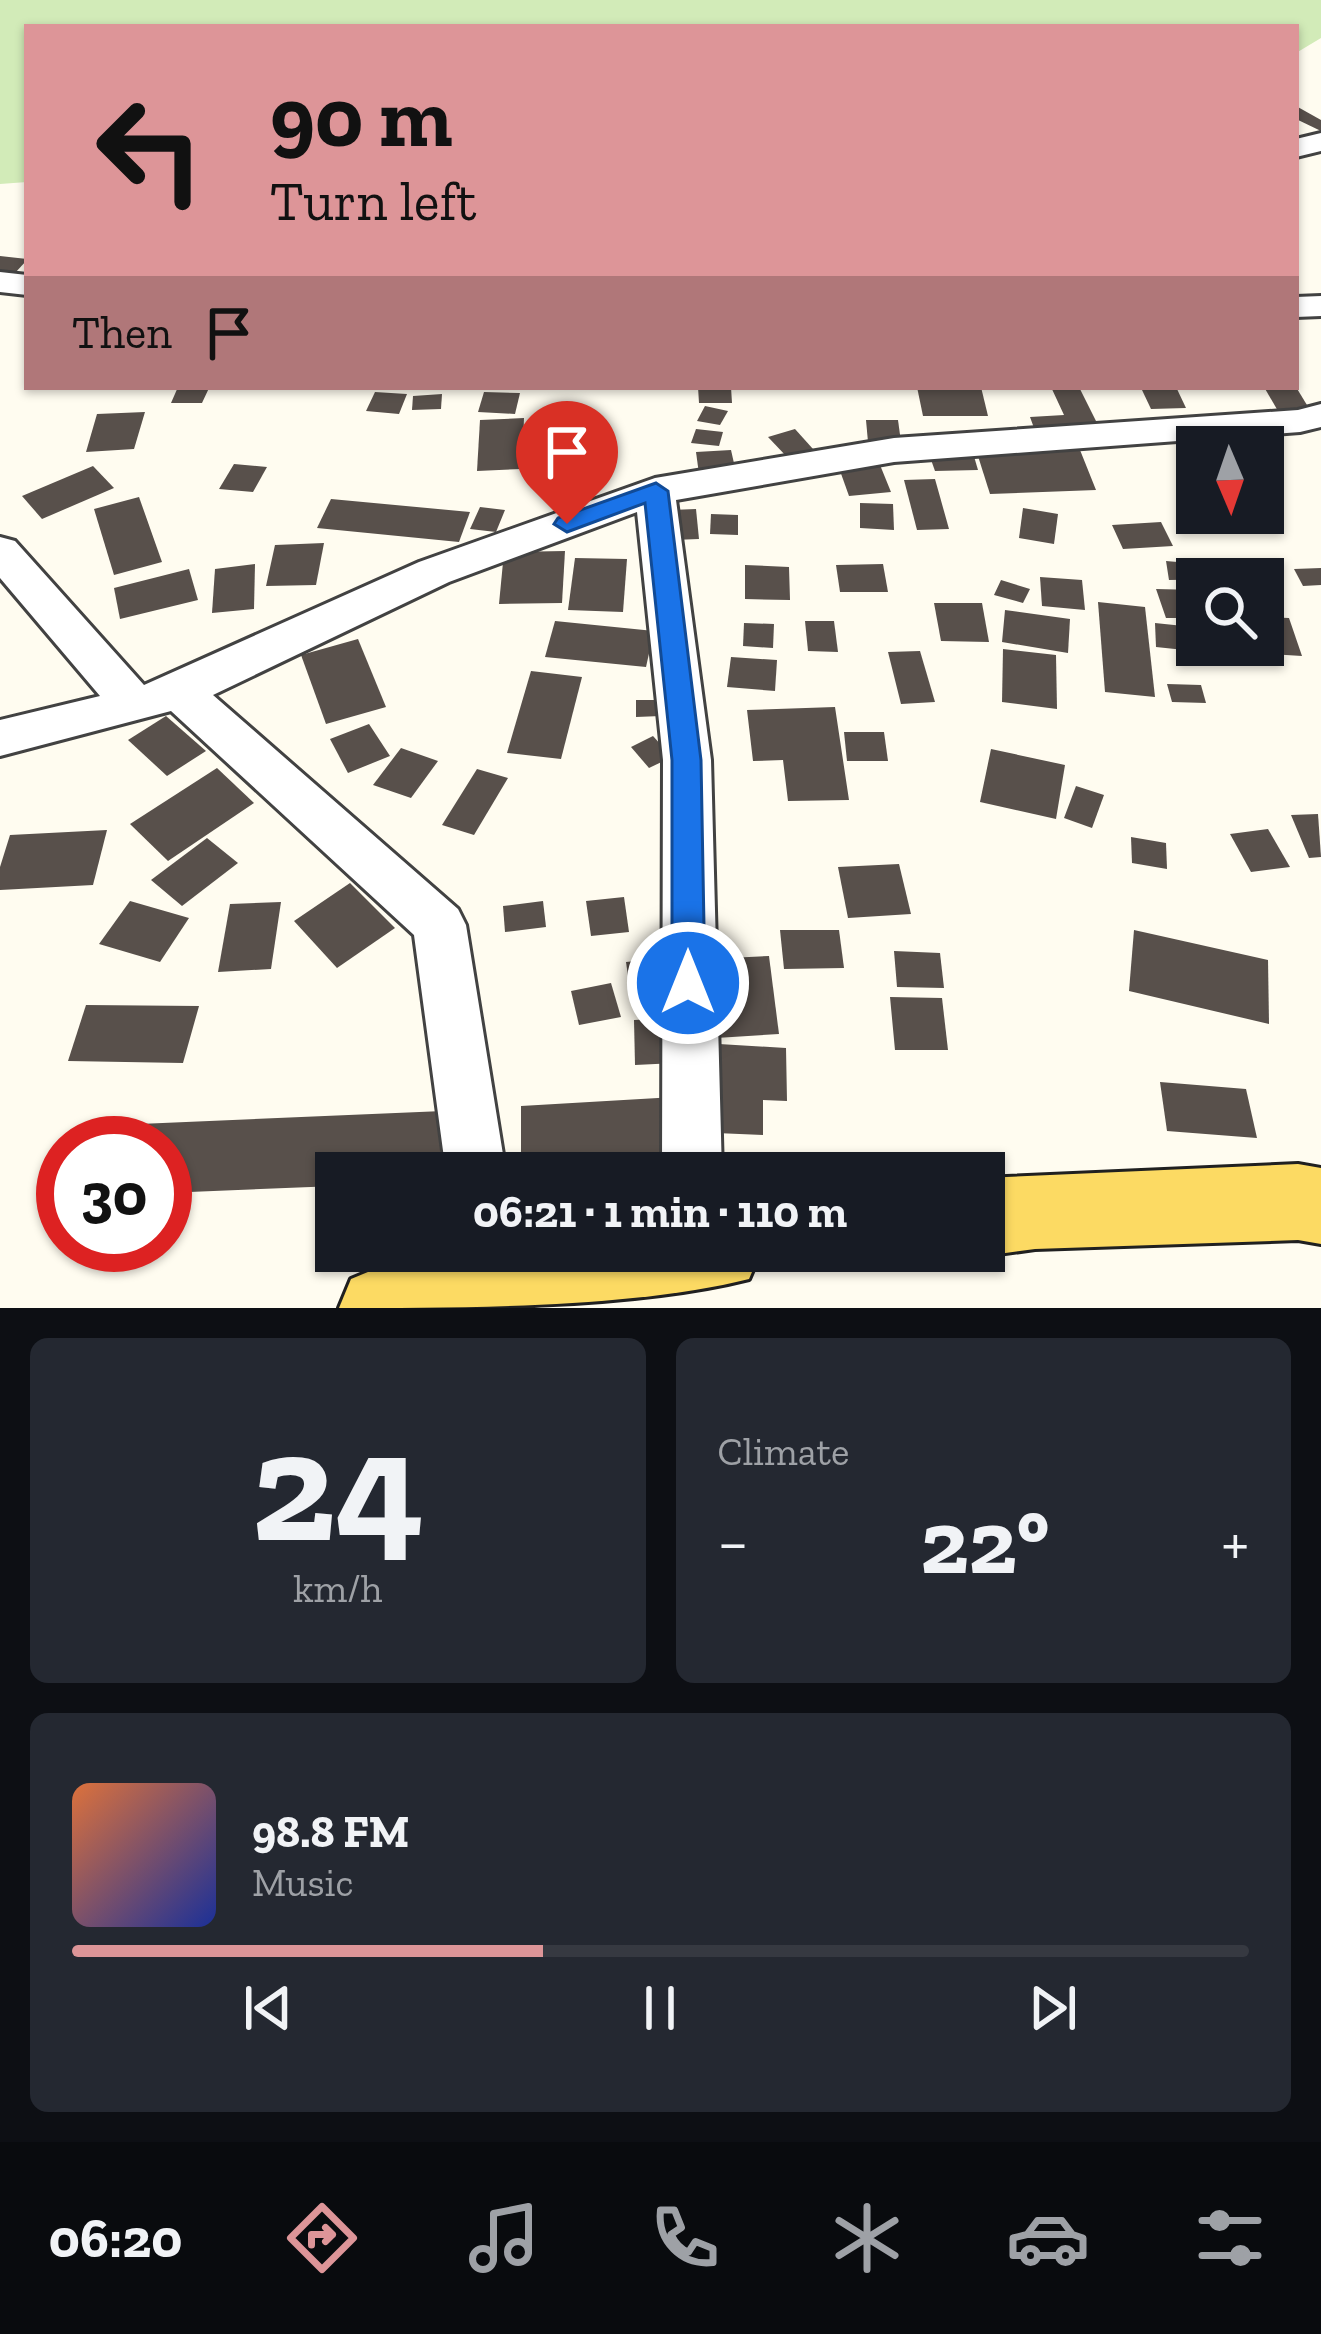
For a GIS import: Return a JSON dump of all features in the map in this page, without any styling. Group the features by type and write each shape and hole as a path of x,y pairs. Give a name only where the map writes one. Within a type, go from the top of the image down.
{"main road":[{"path":"1005,1215 1274,1203 1321,1206"},
{"path":"380,1308 479,1272"}],"street":[{"path":"0,737 157,698 434,572 656,491 894,450 1300,421 1321,415"},
{"path":"656,491 687,760 692,1152"},
{"path":"0,551 18,591 439,925 473,1152"}],"green space":[{"path":"0,0 1321,0 1321,38 1299,51 1299,24 24,24 24,182 0,184"}],"building":[{"path":"1299,108 1321,120 1321,131 1299,120"},
{"path":"0,256 24,259 15,273 0,272"},
{"path":"177,390 208,390 202,403 171,403"},
{"path":"698,390 731,390 732,403 699,403"},
{"path":"918,390 982,390 988,416 923,416"},
{"path":"1052,390 1080,390 1098,425 1034,428 1030,417 1064,415"},
{"path":"1142,390 1177,390 1186,408 1151,409"},
{"path":"1266,390 1298,390 1310,410 1278,411"},
{"path":"375,392 407,394 399,414 366,411"},
{"path":"484,392 520,393 515,414 478,412"},
{"path":"442,394 441,409 412,410 413,396"},
{"path":"705,406 728,411 720,425 697,421"},
{"path":"145,412 134,449 86,452 97,414"},
{"path":"524,418 522,469 477,471 480,420"},
{"path":"866,420 898,420 901,442 868,442"},
{"path":"696,429 723,432 719,446 691,443"},
{"path":"795,429 813,449 787,457 768,437"},
{"path":"571,447 570,469 536,469 537,448"},
{"path":"731,450 736,472 699,474 696,452"},
{"path":"1080,450 1096,490 990,494 977,453"},
{"path":"973,453 978,470 935,471 929,454"},
{"path":"234,464 267,467 253,492 219,489"},
{"path":"880,465 891,492 849,496 839,468"},
{"path":"93,466 114,488 42,519 22,496"},
{"path":"572,478 599,501 568,516 541,493"},
{"path":"935,479 949,529 917,530 904,480"},
{"path":"139,497 162,562 114,575 94,509"},
{"path":"331,499 470,512 459,542 317,528"},
{"path":"860,503 893,504 894,530 860,528"},
{"path":"480,507 505,510 496,532 470,529"},
{"path":"1023,508 1058,514 1054,544 1019,538"},
{"path":"696,509 699,539 673,540 671,510"},
{"path":"711,514 738,515 738,535 710,534"},
{"path":"1161,522 1173,546 1123,549 1112,525"},
{"path":"324,543 316,585 266,586 275,545"},
{"path":"565,551 562,603 499,604 504,552"},
{"path":"575,558 627,559 623,612 568,610"},
{"path":"1166,561 1176,562 1176,580 1169,580"},
{"path":"255,564 254,609 212,613 215,569"},
{"path":"883,564 888,592 840,592 836,565"},
{"path":"745,565 789,567 790,600 745,599"},
{"path":"1321,568 1321,585 1303,586 1294,569"},
{"path":"189,569 198,600 120,619 114,588"},
{"path":"1040,577 1082,580 1085,610 1042,606"},
{"path":"1001,580 1030,589 1023,603 994,595"},
{"path":"1156,589 1176,589 1176,618 1166,618"},
{"path":"1098,602 1145,607 1155,697 1105,692"},
{"path":"934,603 982,603 989,642 941,641"},
{"path":"1005,610 1070,619 1068,653 1002,642"},
{"path":"1284,618 1289,618 1302,656 1284,655"},
{"path":"555,621 654,631 646,667 545,657"},
{"path":"805,621 834,621 838,652 808,651"},
{"path":"744,623 774,624 773,648 743,646"},
{"path":"1155,623 1176,625 1176,649 1156,647"},
{"path":"358,639 386,707 326,724 301,655"},
{"path":"1003,649 1056,655 1057,709 1002,702"},
{"path":"920,651 935,702 901,704 888,652"},
{"path":"731,657 777,660 775,691 727,687"},
{"path":"531,671 582,677 561,759 507,753"},
{"path":"1167,684 1201,685 1206,703 1172,702"},
{"path":"636,700 660,700 661,716 636,717"},
{"path":"835,707 849,800 788,801 783,760 753,761 747,710"},
{"path":"166,716 206,751 167,776 128,740"},
{"path":"369,724 390,756 348,773 330,739"},
{"path":"844,732 884,732 888,761 847,761"},
{"path":"653,736 672,757 649,768 631,747"},
{"path":"401,748 438,761 411,798 373,785"},
{"path":"991,749 1065,765 1056,819 980,802"},
{"path":"217,768 254,803 168,861 130,824"},
{"path":"477,769 508,778 474,835 442,825"},
{"path":"1076,786 1104,795 1092,828 1064,818"},
{"path":"1318,814 1321,857 1309,858 1291,815"},
{"path":"1268,829 1290,867 1251,872 1230,834"},
{"path":"107,830 93,885 0,890 0,867 10,835"},
{"path":"1131,837 1166,843 1167,869 1132,863"},
{"path":"207,838 238,863 182,906 151,880"},
{"path":"899,864 911,914 848,918 838,867"},
{"path":"350,883 395,928 337,968 294,921"},
{"path":"624,897 629,932 591,936 586,901"},
{"path":"130,901 189,918 160,962 99,944"},
{"path":"543,901 546,927 505,932 503,906"},
{"path":"281,902 271,969 218,972 230,904"},
{"path":"780,930 839,930 844,968 784,969"},
{"path":"1134,930 1268,960 1269,1024 1129,991"},
{"path":"894,951 940,953 944,988 897,987"},
{"path":"769,956 779,1034 716,1038 709,959"},
{"path":"665,958 669,985 630,990 626,962"},
{"path":"611,983 621,1017 579,1025 571,991"},
{"path":"890,997 942,998 948,1050 895,1050"},
{"path":"86,1005 199,1006 183,1063 68,1061"},
{"path":"673,1018 676,1063 635,1065 634,1020"},
{"path":"719,1044 786,1048 787,1101 763,1100 763,1135 716,1133"},
{"path":"1160,1082 1246,1089 1257,1138 1167,1131"},
{"path":"675,1097 678,1152 521,1152 521,1106"},
{"path":"443,1111 440,1152 315,1152 315,1187 192,1192 192,1122"}],"route":[{"path":"567,524 656,491 687,760 688,983"}]}
